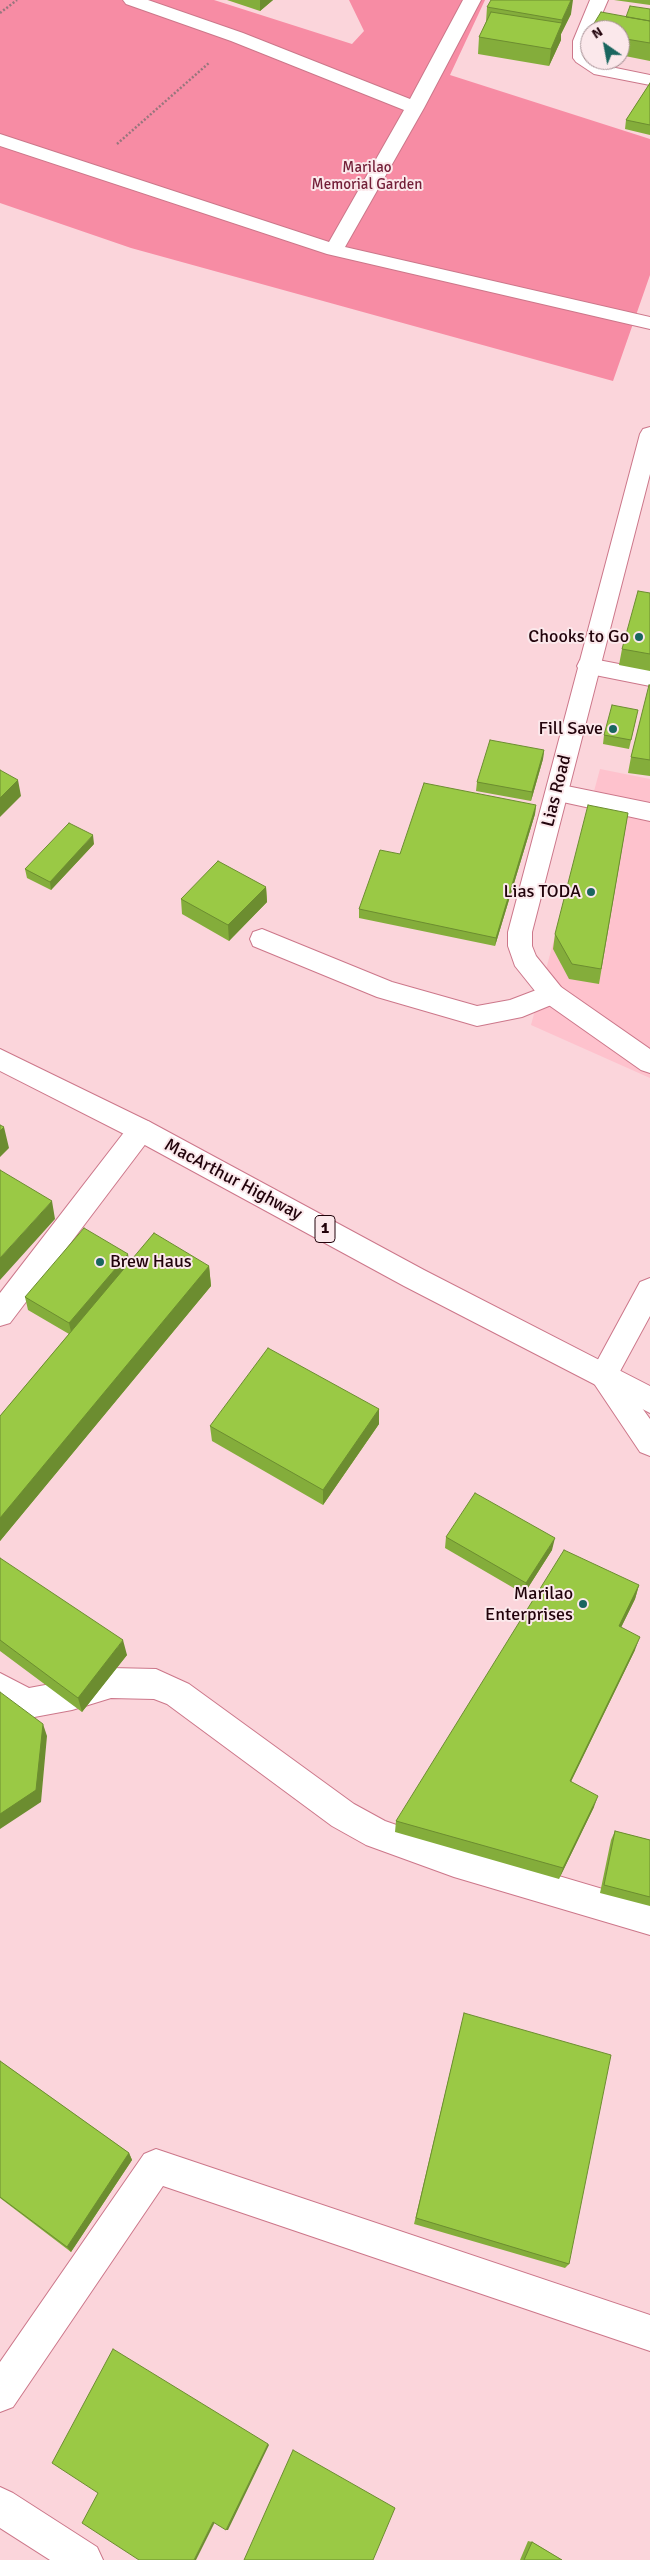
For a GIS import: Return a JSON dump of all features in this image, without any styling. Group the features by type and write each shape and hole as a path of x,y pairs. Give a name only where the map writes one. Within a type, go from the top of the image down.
{"main road":[{"path":"334,250 415,108 472,0"},
{"path":"598,0 582,40 582,58 600,70 650,80"},
{"path":"136,1 237,38 415,108"},
{"path":"0,140 334,250 650,323"},
{"name":"Lias Road","path":"650,434 520,932 520,946 524,959 536,978 552,994 650,1063"},
{"path":"588,666 650,678"},
{"path":"557,793 650,812"},
{"path":"262,940 386,990 477,1016 513,1010 552,994"},
{"name":"MacArthur Highway","path":"0,1059 141,1130 406,1273 650,1400"},
{"path":"0,1314 141,1130"},
{"path":"650,1290 603,1376 650,1443"},
{"path":"0,1688 16,1699 29,1703 72,1695 111,1683 156,1684 178,1694 343,1815 377,1834 454,1861 650,1919"},
{"path":"0,2394 156,2166 650,2333"},
{"path":"0,2506 84,2560"}],"path":[{"path":"0,13 17,0"},
{"path":"88,169 237,38"}],"shaded area":[{"path":"600,769 650,779 650,1078 531,1025"}],"green space":[{"name":"Marilao Memorial Garden","path":"0,0 214,0 352,44 364,31 349,0 485,0 450,75 650,139 650,275 613,381 131,248 0,203"}],"building":[{"path":"491,0 571,0 562,20 487,7"},
{"path":"630,6 650,9 650,21 626,17"},
{"path":"491,12 562,23 551,49 479,37"},
{"path":"601,12 650,21 650,43 630,40 630,20 596,20"},
{"path":"650,83 650,125 626,120"},
{"path":"638,591 650,593 650,654 622,649"},
{"path":"650,685 650,760 631,757"},
{"path":"612,705 638,710 631,740 604,735"},
{"path":"490,740 544,750 532,792 477,782"},
{"path":"0,770 18,780 0,798"},
{"path":"424,783 536,805 496,938 359,909 380,850 400,854"},
{"name":"Lias TODA","path":"588,805 628,813 601,969 572,964 555,934"},
{"path":"69,823 93,835 50,882 25,869"},
{"path":"218,861 266,887 228,925 181,899"},
{"path":"0,1170 52,1201 0,1258"},
{"path":"84,1228 128,1254 69,1323 25,1297"},
{"path":"154,1233 209,1266 0,1518 0,1416"},
{"path":"268,1348 379,1409 323,1490 210,1426"},
{"path":"475,1493 555,1538 526,1583 446,1537"},
{"path":"564,1550 639,1585 619,1626 640,1637 570,1781 598,1796 563,1868 396,1821"},
{"path":"0,1558 123,1640 78,1698 0,1640"},
{"path":"0,1692 43,1724 36,1790 0,1814"},
{"path":"615,1831 650,1840 650,1897 604,1885"},
{"path":"464,2013 611,2055 569,2264 416,2218"},
{"path":"0,2061 129,2153 67,2247 0,2197"},
{"path":"113,2349 268,2444 226,2530 213,2522 194,2560 139,2560 82,2523 98,2493 52,2463"},
{"path":"293,2450 395,2508 373,2560 244,2560"},
{"path":"532,2542 562,2560 524,2560"}],"place":[{"name":"Chooks to Go","path":"639,637"},
{"name":"Fill Save","path":"613,729"},
{"name":"Lias TODA","path":"591,892"},
{"name":"Brew Haus","path":"100,1262"},
{"name":"Marilao Enterprises","path":"583,1604"}]}
